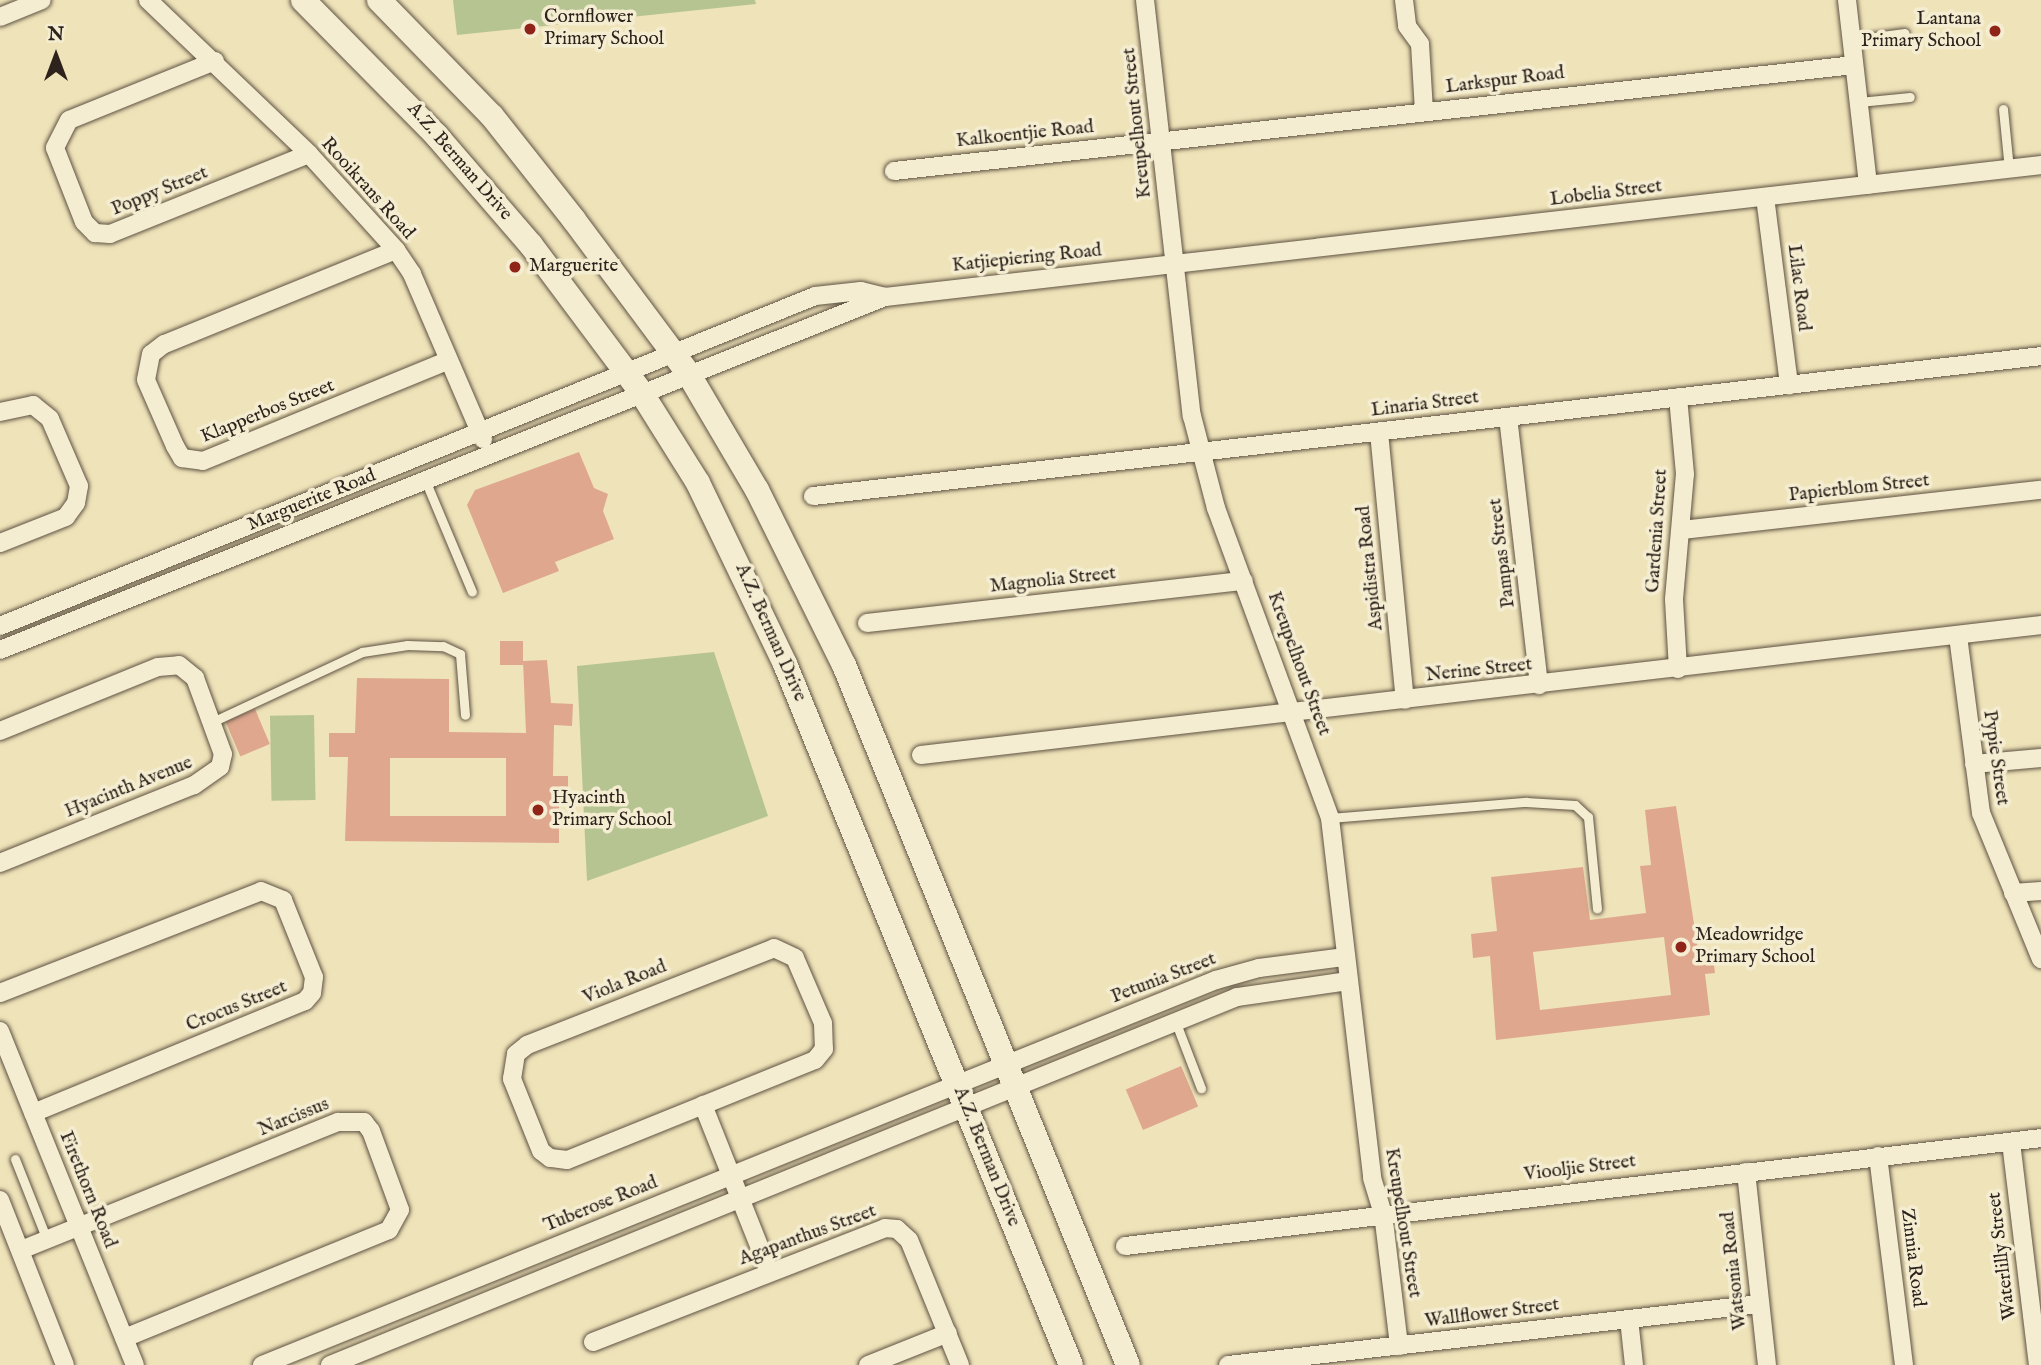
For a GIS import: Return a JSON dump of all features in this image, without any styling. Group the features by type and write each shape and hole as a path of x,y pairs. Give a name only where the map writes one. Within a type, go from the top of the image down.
{"main road":[{"name":"A.Z. Berman Drive","path":"303,0 387,83 485,190 626,371 698,483 785,664 1071,1365"},
{"path":"379,0 492,116 688,373 757,490 819,610 1128,1365"}],"street":[{"path":"0,17 42,0"},
{"name":"Rooikrans Road","path":"148,0 215,61 309,154 396,250 412,274 447,362 489,452"},
{"name":"Kreupelhout Street","path":"1145,0 1192,416 1201,452 1244,581 1330,818 1372,1178 1383,1213 1399,1346"},
{"path":"1404,0 1408,26 1420,44 1424,111"},
{"path":"1847,0 1868,185"},
{"name":"Poppy Street","path":"215,61 69,120 55,148 84,222 95,233 110,234 309,154"},
{"name":"Larkspur Road","path":"1161,140 1854,65"},
{"name":"Kalkoentjie Road","path":"894,171 1161,140"},
{"name":"Lobelia Street","path":"1175,264 2041,165"},
{"name":"Lilac Road","path":"1765,197 1789,385"},
{"name":"Klapperbos Street","path":"396,250 163,344 151,354 146,380 175,446 182,457 203,461 447,362"},
{"name":"Katjiepiering Road","path":"688,373 885,297 1175,264"},
{"name":"Katjiepiering Road","path":"673,352 816,296 861,291 885,297"},
{"name":"Marguerite Road","path":"0,626 673,352"},
{"name":"Linaria Street","path":"813,496 1153,454 1201,452 2041,356"},
{"name":"Marguerite Road","path":"0,650 688,373"},
{"name":"Gardenia Street","path":"1678,397 1685,474 1674,599 1678,669"},
{"path":"0,412 33,405 50,419 79,486 76,503 66,517 0,543"},
{"name":"Pampas Street","path":"1508,417 1539,685"},
{"name":"Aspidistra Road","path":"1379,432 1405,700"},
{"name":"Papierblom Street","path":"1682,530 2041,490"},
{"name":"Magnolia Street","path":"867,623 1244,581"},
{"name":"Nerine Street","path":"921,755 2041,625"},
{"name":"Pypie Street","path":"1958,636 1981,813 2041,959"},
{"name":"Hyacinth Avenue","path":"0,731 168,664 190,671 223,754 220,766 211,777 0,863"},
{"path":"1974,764 2041,758"},
{"name":"Crocus Street","path":"0,993 261,891 283,900 314,977 312,993 305,1001 33,1113"},
{"path":"2013,893 2041,891"},
{"name":"Viola Road","path":"762,950 785,950 795,958 823,1023 824,1049 815,1060 703,1105 581,1156 566,1160 550,1158 541,1151 511,1066 527,1045 762,950"},
{"name":"Petunia Street","path":"956,1084 1241,972 1345,957"},
{"path":"330,1365 968,1110 1254,992 1348,981"},
{"name":"Firethorn Road","path":"0,1031 135,1365"},
{"name":"Tuberose Road","path":"262,1365 956,1084"},
{"path":"703,1105 733,1174 769,1271"},
{"name":"Narcissus","path":"21,1250 338,1122 351,1119 364,1122 371,1131 400,1210 389,1230 124,1338"},
{"name":"Viooljie Street","path":"1125,1246 1383,1213 2041,1138"},
{"name":"Waterlilly Street","path":"2011,1142 2038,1365"},
{"name":"Zinnia Road","path":"1878,1156 1904,1365"},
{"name":"Watsonia Road","path":"1746,1172 1767,1365"},
{"path":"0,1200 65,1365"},
{"name":"Agapanthus Street","path":"593,1342 871,1232 897,1229 909,1240 960,1365"},
{"name":"Wallflower Street","path":"1228,1365 1760,1304"},
{"path":"1629,1319 1634,1365"},
{"path":"868,1365 947,1333"}],"lane":[{"path":"1852,40 1905,33"},
{"path":"1858,102 1910,97"},
{"path":"2003,109 2009,169"},
{"path":"424,478 472,592"},
{"path":"212,722 362,652 407,645 443,646 460,654 465,715"},
{"path":"1330,818 1526,802 1575,805 1588,817 1597,909"},
{"path":"1176,1023 1201,1088"},
{"path":"15,1159 47,1240"}],"green space":[{"name":"Cornflower Primary School","path":"453,0 755,0 756,4 457,35"},
{"path":"714,652 768,816 587,881 577,666"},
{"path":"314,715 315,800 271,801 270,716"}],"building":[{"path":"579,452 594,488 608,494 603,511 614,539 555,562 559,571 503,593 467,505 475,490"},
{"path":"500,641 523,641 523,665 500,665"},
{"path":"547,660 551,703 573,704 572,726 554,725 553,776 568,776 568,801 559,801 559,843 345,841 348,757 329,757 329,733 355,733 357,678 449,679 449,732 526,733 523,661","holes":["390,758 506,758 506,816 390,816"]},
{"path":"255,709 270,744 240,756 226,722"},
{"path":"1676,806 1698,950 1712,949 1715,973 1705,974 1710,1015 1496,1040 1490,956 1473,958 1471,934 1497,931 1491,877 1583,867 1590,920 1646,913 1640,866 1651,865 1645,810","holes":["1664,937 1671,995 1540,1010 1533,952"]},
{"path":"1181,1066 1198,1107 1143,1130 1126,1089"}],"place":[{"name":"Cornflower Primary School","path":"530,29"},
{"name":"Lantana Primary School","path":"1995,31"},
{"name":"Marguerite","path":"515,267"},
{"name":"Hyacinth Primary School","path":"538,810"},
{"name":"Meadowridge Primary School","path":"1681,947"}]}
